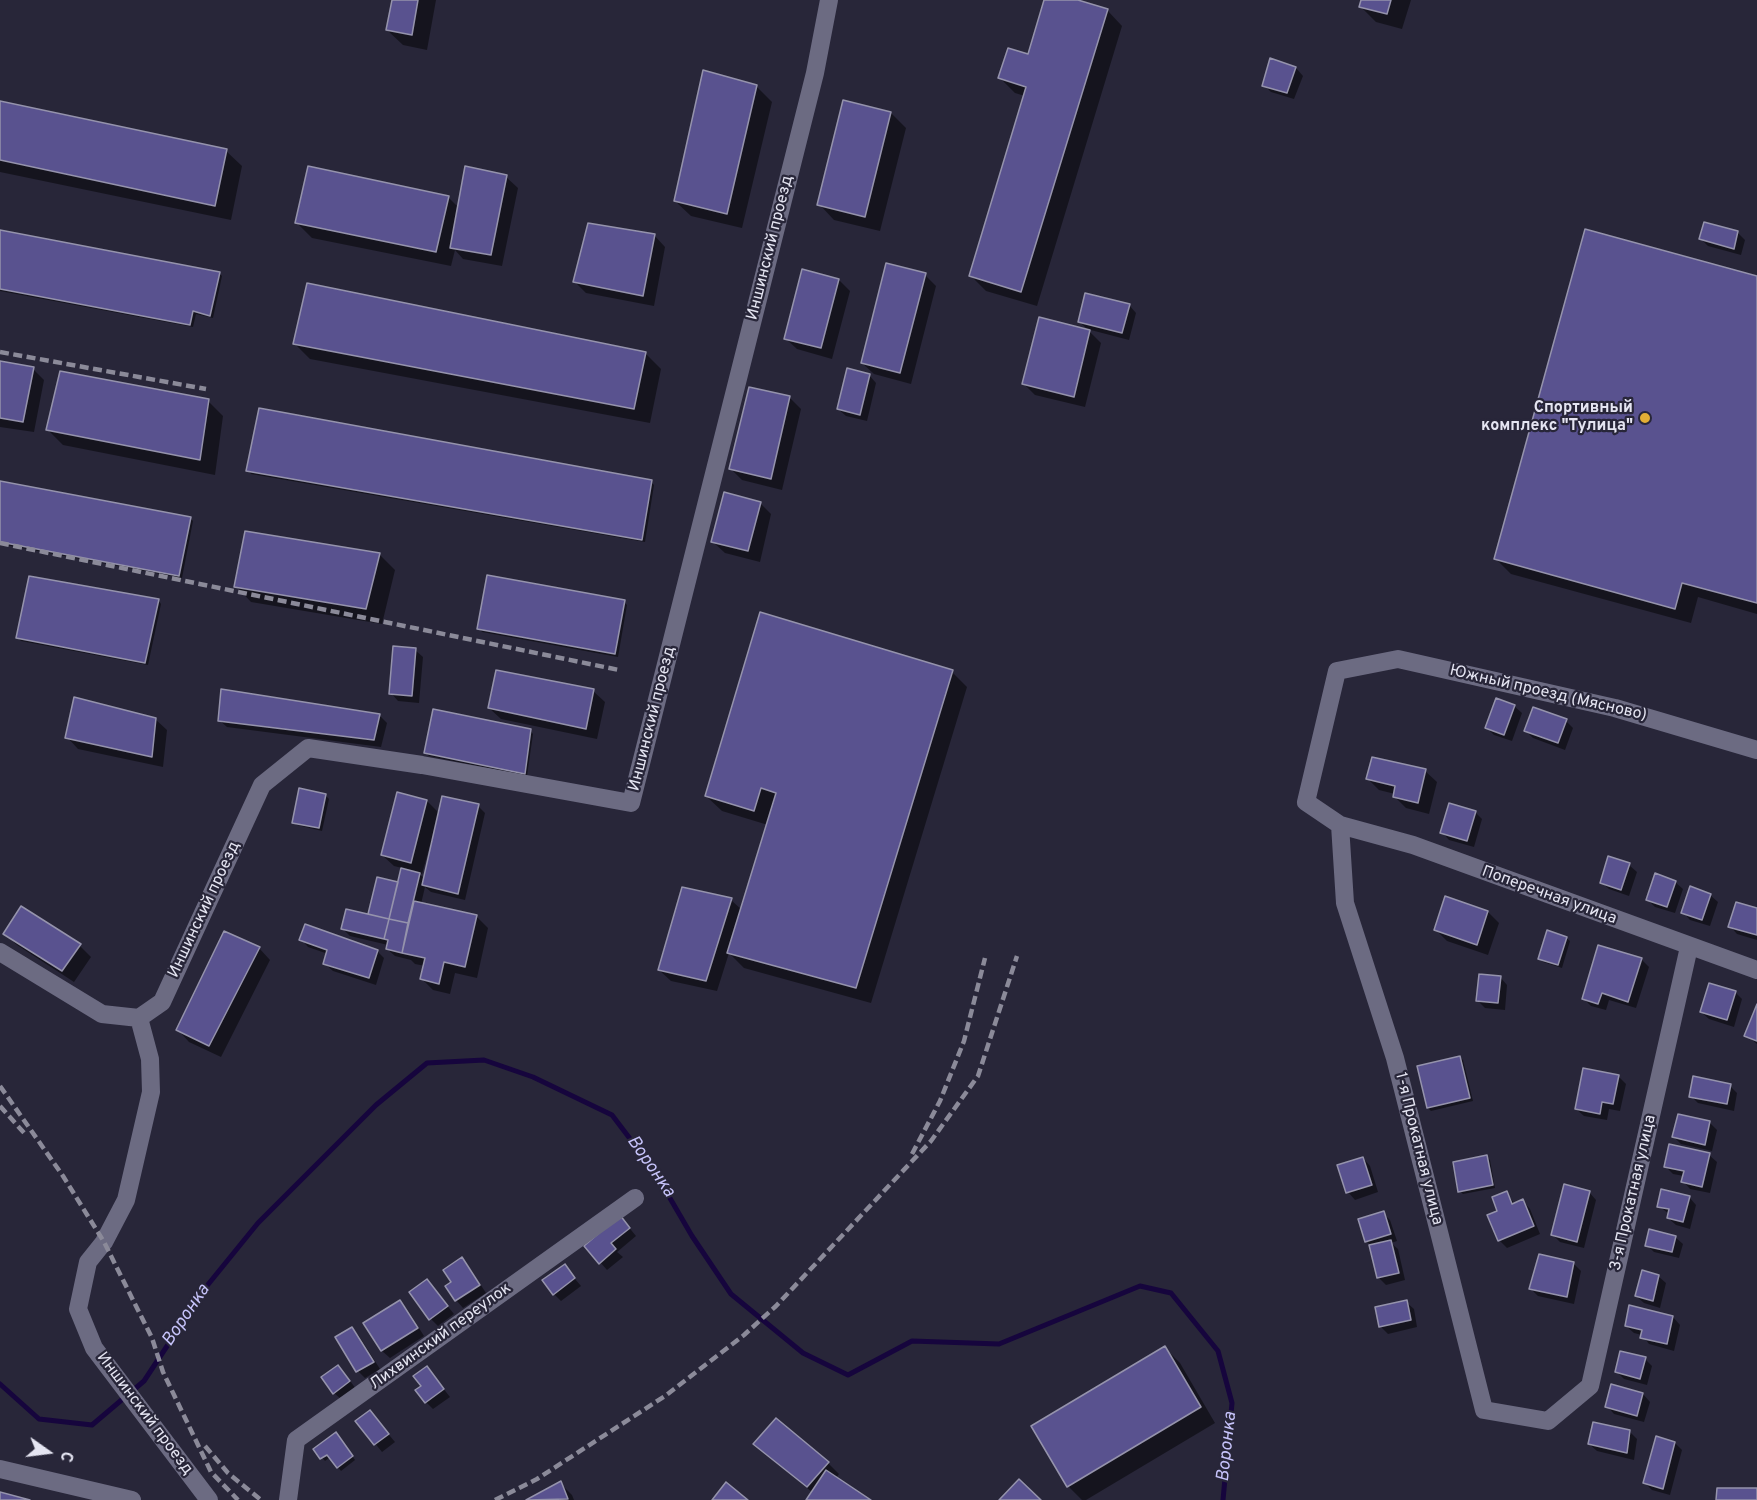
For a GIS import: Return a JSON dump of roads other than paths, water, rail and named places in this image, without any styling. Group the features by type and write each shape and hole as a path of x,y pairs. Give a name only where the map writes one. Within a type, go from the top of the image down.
{"street":[{"name":"Иншинский проезд","path":"209,1500 94,1348 78,1309 88,1262 104,1242 126,1200 151,1092 150,1059 139,1018 162,1002 262,785 308,748 422,765 631,803 815,73 829,0"},
{"name":"Южный проезд (Мясново)","path":"1337,671 1398,659 1615,708 1757,750"},
{"name":"Поперечная улица","path":"1337,671 1306,802 1340,825 1413,845 1757,970"},
{"name":"1-я Прокатная улица","path":"1340,825 1345,903 1395,1058 1484,1410 1548,1421"},
{"name":"3-я Прокатная улица","path":"1548,1421 1590,1386 1689,947"},
{"path":"0,952 102,1014 139,1018"},
{"name":"Лихвинский переулок","path":"288,1500 296,1440 634,1198"},
{"path":"0,1469 132,1500"}],"waterway":[{"name":"Воронка","path":"0,1384 39,1419 92,1425 144,1381 206,1287 258,1223 376,1105 427,1063 484,1060 533,1077 612,1115 653,1169 692,1236 731,1294 803,1353 848,1375 912,1341 999,1344 1140,1286 1171,1293 1218,1351 1232,1403 1223,1500"}],"railway":[{"path":"0,352 206,389"},
{"path":"0,543 619,670"},
{"path":"495,1500 537,1479 665,1396 744,1335 776,1306 931,1141 978,1076 1017,956"},
{"path":"912,1154 940,1101 964,1041 985,958"},
{"path":"0,1086 63,1176 104,1242 152,1338 163,1372 211,1472 238,1500"},
{"path":"0,1106 25,1134"},
{"path":"205,1446 228,1473 261,1500"}],"place":[{"name":"Спортивный комплекс \"Тулица\"","path":"1645,418"}]}
